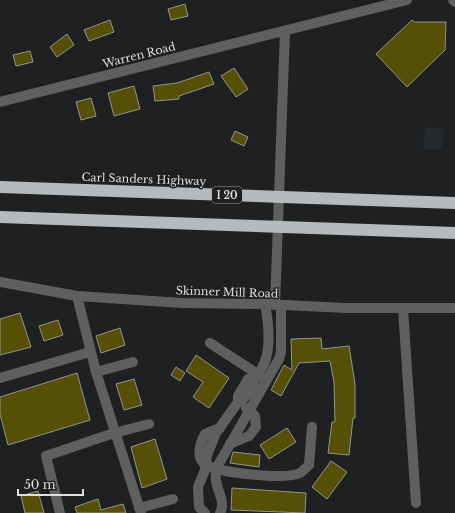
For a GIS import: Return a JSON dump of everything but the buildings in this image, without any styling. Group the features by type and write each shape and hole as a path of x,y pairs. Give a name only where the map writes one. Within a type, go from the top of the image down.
{"highway":[{"name":"Carl Sanders Highway","path":"0,187 455,203"},
{"path":"0,217 455,233"}],"street":[{"name":"Warren Road","path":"0,102 408,0"},
{"path":"205,513 199,508 198,487 206,464 207,455 220,428 238,402 238,396 248,380 256,376 268,351 269,326 274,305 277,265 285,31"},
{"name":"Skinner Mill Road","path":"0,282 77,296 182,303 403,309 455,308"},
{"path":"77,296 90,352 114,433 140,510 173,499"},
{"path":"220,513 222,503 220,491 216,481 216,467 250,411 281,352 274,305"},
{"path":"403,309 416,503"},
{"path":"210,343 256,376 267,380"},
{"path":"0,378 90,352"},
{"path":"96,372 133,362"},
{"path":"238,402 250,411"},
{"path":"60,513 46,456 114,433 149,424"},
{"path":"206,464 229,472 280,476 299,473 309,465 312,427"}],"shaded area":[{"path":"425,127 444,129 442,150 423,149"}]}
